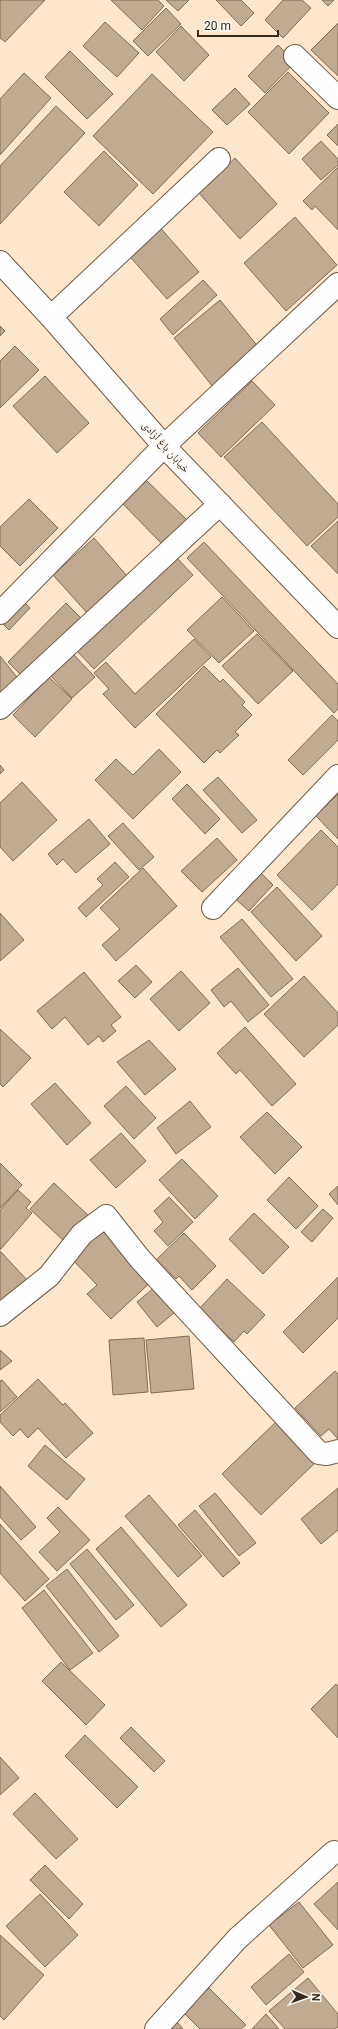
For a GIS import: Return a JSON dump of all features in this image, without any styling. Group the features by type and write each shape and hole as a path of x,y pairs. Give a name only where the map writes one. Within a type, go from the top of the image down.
{"street":[{"path":"295,56 338,98"},
{"path":"51,317 219,159"},
{"name":"خیابان باغ آزادی","path":"0,262 51,317 164,446 338,627"},
{"path":"0,613 164,446 338,284"},
{"path":"0,708 220,504"},
{"path":"213,908 338,776"},
{"path":"0,1315 49,1276 82,1234 106,1216 140,1259 319,1453 327,1454 338,1451"},
{"path":"156,2029 237,1939 334,1852"}],"building":[{"path":"0,0 45,0 5,42 0,38"},
{"path":"111,0 158,0 164,6 142,30"},
{"path":"166,0 189,0 178,11"},
{"path":"216,0 241,0 254,13 241,26"},
{"path":"283,0 302,0 311,8 283,38 265,20"},
{"path":"322,0 334,0 328,6"},
{"path":"166,8 181,24 148,56 133,41"},
{"path":"105,22 139,53 117,77 83,46"},
{"path":"338,23 338,76 311,50"},
{"path":"181,26 209,55 184,81 156,52"},
{"path":"278,45 295,62 265,93 248,76"},
{"path":"70,51 113,94 87,119 45,77"},
{"path":"288,72 329,113 289,154 248,112"},
{"path":"24,73 51,98 0,155 0,99"},
{"path":"152,74 213,132 153,194 93,136"},
{"path":"235,88 250,104 227,125 212,110"},
{"path":"56,106 85,133 0,224 0,166"},
{"path":"338,124 338,146 327,135"},
{"path":"321,141 338,159 338,165 321,180 302,159"},
{"path":"104,151 138,185 99,226 64,192"},
{"path":"235,158 277,204 240,239 198,192"},
{"path":"338,167 338,230 315,206 312,210 303,201"},
{"path":"295,217 337,265 286,311 244,263"},
{"path":"157,224 199,272 167,299 125,251"},
{"path":"203,280 217,295 173,335 160,319"},
{"path":"220,300 260,349 213,387 174,338"},
{"path":"0,326 5,331 0,336"},
{"path":"15,346 39,370 0,408 0,361"},
{"path":"45,376 89,423 57,453 13,406"},
{"path":"252,381 275,405 221,457 198,433"},
{"path":"262,422 338,504 338,517 307,546 224,457"},
{"path":"146,480 188,521 164,546 123,504"},
{"path":"29,499 58,528 20,566 0,546 0,527"},
{"path":"338,521 338,574 311,546"},
{"path":"94,538 128,577 88,614 53,575"},
{"path":"204,542 338,684 338,709 334,713 187,558"},
{"path":"175,556 193,575 94,669 76,650"},
{"path":"222,597 254,631 219,663 187,630"},
{"path":"20,598 30,608 9,630 0,621"},
{"path":"66,603 84,621 26,680 8,662"},
{"path":"257,634 293,671 258,704 222,666"},
{"path":"194,639 211,657 135,728 103,694 109,689 94,673 106,662 135,694"},
{"path":"73,654 95,677 72,698 51,676"},
{"path":"0,656 21,682 0,699"},
{"path":"204,666 220,682 223,679 245,702 242,705 252,715 235,732 239,735 220,753 217,750 204,763 156,714"},
{"path":"49,677 72,699 35,737 13,715"},
{"path":"332,715 338,721 338,740 303,775 288,760"},
{"path":"159,749 181,772 133,819 95,780 116,759 133,775"},
{"path":"0,765 4,770 0,774"},
{"path":"218,777 257,820 242,833 203,790"},
{"path":"22,782 57,820 13,861 0,847 0,803"},
{"path":"187,784 220,819 205,834 172,799"},
{"path":"338,794 338,839 316,816"},
{"path":"89,819 110,844 76,873 63,859 57,865 48,854"},
{"path":"123,823 154,857 139,870 108,836"},
{"path":"321,830 338,847 338,884 312,910 277,875"},
{"path":"217,838 237,860 202,892 181,871"},
{"path":"115,862 129,877 86,917 78,908 103,885 97,879"},
{"path":"143,868 177,906 116,961 102,945 120,929 100,908"},
{"path":"258,870 273,885 249,911 233,897"},
{"path":"277,887 322,936 296,961 251,912"},
{"path":"0,913 24,940 0,961"},
{"path":"242,919 293,979 271,997 220,937"},
{"path":"136,965 152,982 135,998 118,981"},
{"path":"238,968 269,1005 248,1022 231,1001 224,1007 211,990"},
{"path":"181,971 210,1003 179,1031 150,999"},
{"path":"84,972 121,1017 111,1025 116,1031 103,1042 99,1036 88,1045 65,1017 52,1029 37,1011"},
{"path":"304,976 338,1013 338,1025 304,1057 264,1014"},
{"path":"245,1027 296,1084 272,1106 240,1070 236,1074 217,1053"},
{"path":"0,1029 31,1058 3,1087 0,1084"},
{"path":"149,1040 176,1069 145,1095 117,1062"},
{"path":"55,1083 91,1123 67,1145 31,1104"},
{"path":"126,1086 156,1118 134,1139 104,1106"},
{"path":"190,1101 211,1127 176,1154 157,1128"},
{"path":"267,1112 302,1147 275,1174 240,1137"},
{"path":"121,1133 146,1161 116,1188 90,1160"},
{"path":"182,1159 218,1196 195,1219 159,1180"},
{"path":"0,1163 22,1185 0,1208"},
{"path":"289,1177 318,1206 296,1229 267,1200"},
{"path":"54,1183 90,1217 66,1243 30,1209"},
{"path":"338,1186 338,1205 329,1194"},
{"path":"18,1190 31,1202 26,1208 32,1213 0,1250 0,1210"},
{"path":"169,1197 193,1222 168,1246 154,1231 163,1222 154,1211"},
{"path":"323,1209 333,1218 312,1242 301,1232"},
{"path":"254,1213 289,1247 263,1274 229,1239"},
{"path":"101,1222 154,1279 111,1319 87,1294 97,1285 67,1254"},
{"path":"184,1233 216,1266 192,1290 179,1276 176,1279 156,1260"},
{"path":"0,1251 29,1282 0,1310"},
{"path":"338,1277 338,1318 303,1353 283,1332"},
{"path":"227,1279 265,1315 247,1334 244,1331 234,1342 199,1309"},
{"path":"155,1287 175,1312 157,1327 137,1302"},
{"path":"189,1336 194,1389 151,1393 146,1340"},
{"path":"144,1338 148,1392 113,1395 109,1340"},
{"path":"0,1350 12,1361 0,1370"},
{"path":"335,1371 338,1374 338,1439 329,1429 321,1436 295,1408"},
{"path":"38,1379 63,1405 65,1403 93,1433 66,1458 38,1428 28,1438 20,1429 13,1436 0,1422 0,1415"},
{"path":"2,1380 17,1397 0,1412 0,1381"},
{"path":"280,1418 319,1459 261,1515 222,1474"},
{"path":"45,1445 85,1479 67,1500 28,1466"},
{"path":"0,1486 36,1527 21,1540 0,1517"},
{"path":"338,1488 338,1530 321,1544 301,1519"},
{"path":"215,1493 256,1543 239,1556 199,1506"},
{"path":"149,1495 202,1556 178,1577 125,1516"},
{"path":"58,1507 90,1540 57,1571 39,1552 60,1532 47,1518"},
{"path":"195,1510 240,1563 223,1577 178,1525"},
{"path":"0,1524 49,1579 25,1601 0,1573"},
{"path":"121,1527 187,1605 161,1627 96,1549"},
{"path":"87,1549 134,1605 116,1620 70,1564"},
{"path":"67,1569 119,1636 99,1652 46,1586"},
{"path":"44,1590 93,1653 70,1670 22,1608"},
{"path":"61,1662 105,1705 86,1725 42,1681"},
{"path":"336,1684 338,1686 338,1738 311,1709"},
{"path":"131,1727 165,1761 154,1772 120,1738"},
{"path":"85,1735 138,1787 117,1808 65,1756"},
{"path":"0,1757 19,1778 0,1795"},
{"path":"35,1793 78,1839 56,1859 13,1814"},
{"path":"45,1865 83,1904 69,1919 30,1880"},
{"path":"338,1882 338,1930 314,1904"},
{"path":"40,1894 78,1935 45,1967 6,1926"},
{"path":"299,1902 333,1945 303,1968 269,1925"},
{"path":"0,1935 44,1975 4,2020 0,2016"},
{"path":"289,1954 304,1972 266,2005 251,1987"},
{"path":"308,1978 338,2014 338,2027 335,2029 285,2029 269,2011"},
{"path":"209,1988 246,2025 241,2029 200,2029 184,2013"},
{"path":"266,2014 279,2029 252,2029"},
{"path":"177,2022 183,2029 170,2029"}]}
